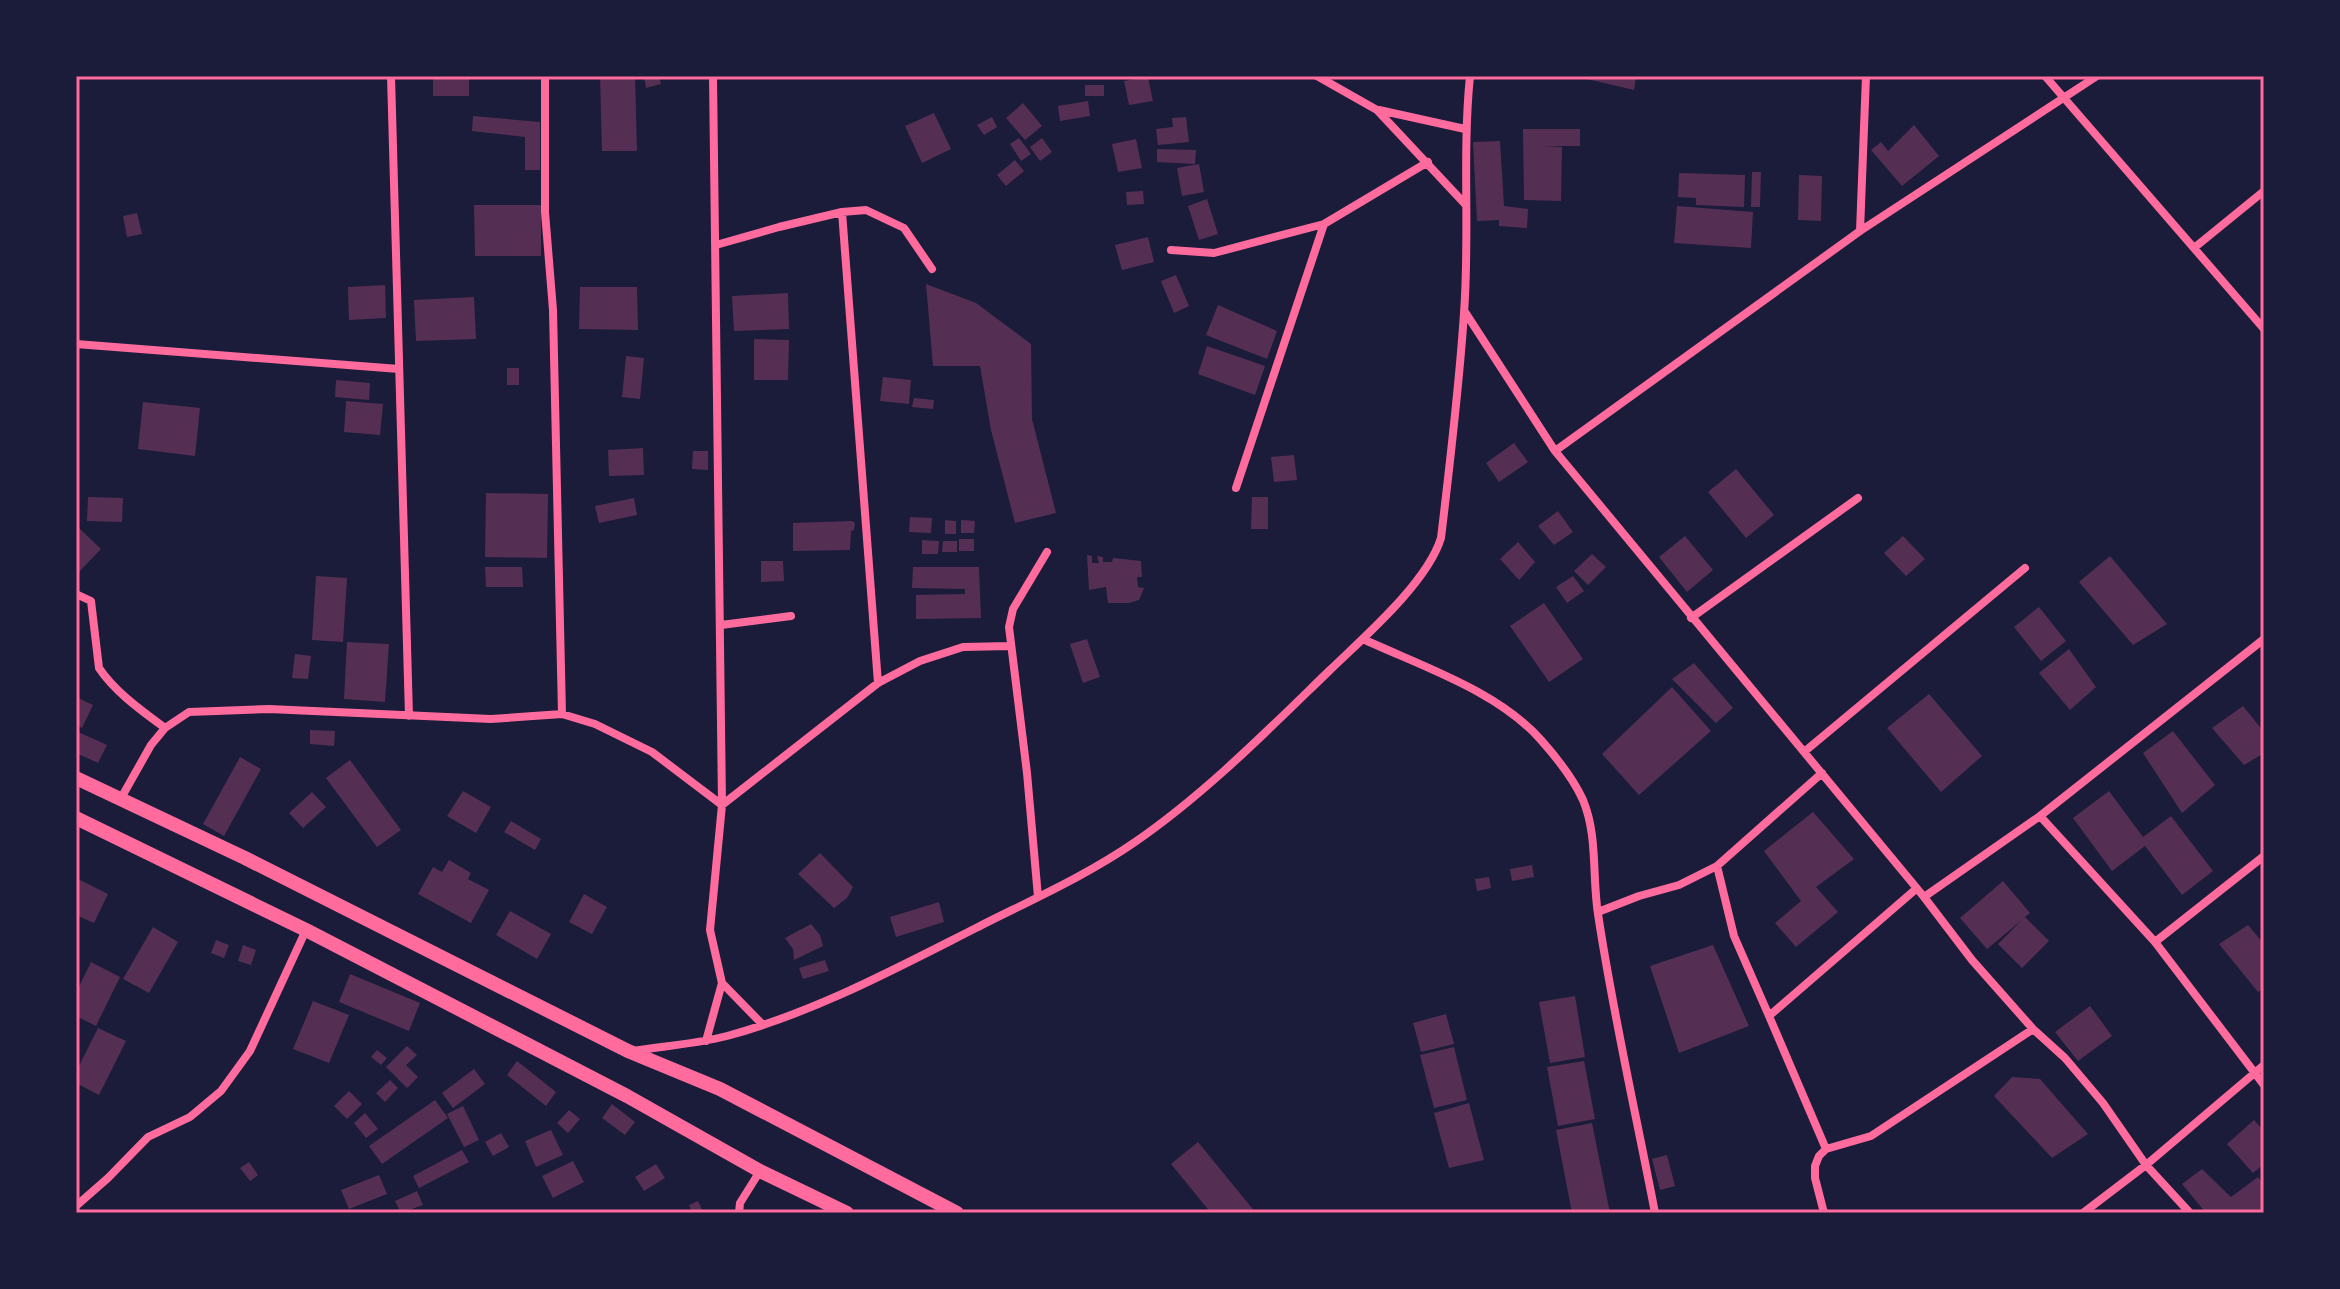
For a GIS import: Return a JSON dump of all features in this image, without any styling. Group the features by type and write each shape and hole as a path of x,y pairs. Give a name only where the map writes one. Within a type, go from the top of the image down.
{"main road":[{"path":"76,778 245,858 628,1051 720,1089 957,1213"},
{"path":"76,818 306,930 627,1096 760,1171 847,1213"}],"street":[{"path":"391,76 409,716"},
{"path":"545,76 545,212 553,310 562,714"},
{"path":"706,1041 722,983 710,930 722,805 713,76"},
{"path":"1317,76 1377,110 1465,205"},
{"path":"628,1051 706,1041 763,1025 850,992 1038,897 1134,843 1164,821 1289,711 1363,639 1425,570 1438,546 1452,457 1465,311 1465,129 1470,76"},
{"path":"1860,231 1866,76"},
{"path":"2045,76 2264,329"},
{"path":"1555,451 1860,231 2097,76"},
{"path":"1377,110 1465,129"},
{"path":"1171,250 1214,253 1324,224 1428,162"},
{"path":"2194,248 2264,191"},
{"path":"716,245 842,212 866,210 904,228 932,269"},
{"path":"842,212 878,683"},
{"path":"1236,488 1324,224"},
{"path":"1465,311 1555,451 1924,897 1972,960 2033,1029 2065,1058 2103,1103 2146,1165 2190,1213"},
{"path":"76,344 399,369"},
{"path":"1691,618 1858,498"},
{"path":"1038,897 1009,627 1013,609 1047,552"},
{"path":"1804,752 2025,568"},
{"path":"76,594 91,601 99,668 138,708 165,728"},
{"path":"721,625 791,616"},
{"path":"1363,639 1492,700 1517,717 1541,739 1569,775 1583,801 1591,830 1598,912 1655,1213"},
{"path":"1924,897 2040,816 2264,639"},
{"path":"722,805 878,683 920,661 963,647 1010,646"},
{"path":"120,801 141,761 165,728 189,712 269,709 491,719 562,714 595,724 652,752 722,805"},
{"path":"1598,912 1679,885 1717,866 1822,773"},
{"path":"2040,816 2155,942 2264,1085"},
{"path":"2155,942 2264,856"},
{"path":"1717,866 1734,936 1826,1149"},
{"path":"1769,1016 1916,889"},
{"path":"76,1206 148,1137 190,1117 221,1091 250,1051 306,930"},
{"path":"722,983 763,1025"},
{"path":"1824,1213 1815,1166 1826,1149 1871,1136 2033,1029"},
{"path":"2083,1213 2146,1165 2264,1065"},
{"path":"739,1213 740,1203 760,1171"}],"building":[{"path":"433,76 469,76 469,96 433,96"},
{"path":"600,76 635,76 637,151 602,151"},
{"path":"644,76 659,76 661,84 646,88"},
{"path":"1574,76 1636,76 1634,90"},
{"path":"1148,77 1153,101 1129,105 1124,81"},
{"path":"1085,85 1104,85 1104,96 1085,96"},
{"path":"1088,101 1090,116 1060,121 1058,106"},
{"path":"1023,103 1042,126 1025,140 1006,118"},
{"path":"934,113 951,149 922,163 905,126"},
{"path":"473,116 540,122 540,170 525,170 525,137 472,131"},
{"path":"992,117 997,127 984,135 977,125"},
{"path":"1186,117 1189,142 1158,145 1156,129 1173,127 1172,118"},
{"path":"1914,125 1939,156 1902,186 1871,150 1881,142 1888,151"},
{"path":"1523,129 1580,129 1580,146 1543,146 1562,147 1561,201 1524,200"},
{"path":"1019,138 1031,154 1021,161 1010,144"},
{"path":"1042,138 1052,152 1040,161 1030,147"},
{"path":"1136,139 1142,168 1118,172 1112,144"},
{"path":"1500,141 1504,206 1528,209 1527,228 1499,226 1499,220 1477,221 1473,142"},
{"path":"1157,149 1196,150 1195,164 1157,162"},
{"path":"1015,160 1024,171 1006,186 997,175"},
{"path":"1199,164 1204,192 1182,196 1177,168"},
{"path":"1752,172 1761,172 1760,207 1751,207"},
{"path":"1679,173 1745,175 1744,207 1696,205 1696,198 1678,197"},
{"path":"1799,175 1822,176 1821,221 1798,220"},
{"path":"1143,191 1144,204 1127,205 1126,192"},
{"path":"1207,199 1218,234 1199,240 1188,206"},
{"path":"474,205 541,205 541,256 475,256"},
{"path":"1677,206 1753,212 1751,248 1674,243"},
{"path":"137,213 142,234 127,237 123,216"},
{"path":"1148,237 1154,262 1122,270 1115,245"},
{"path":"1176,275 1189,306 1174,313 1161,281"},
{"path":"926,284 976,303 1031,344 1032,419 1056,513 1015,523 991,430 980,366 933,366"},
{"path":"385,285 386,318 349,320 348,287"},
{"path":"580,287 637,287 638,330 579,329"},
{"path":"788,293 789,329 734,331 732,296"},
{"path":"474,297 476,339 416,341 414,300"},
{"path":"1218,305 1277,331 1267,359 1206,335"},
{"path":"754,339 789,340 788,380 754,380"},
{"path":"1207,346 1265,366 1255,395 1198,374"},
{"path":"626,356 644,358 640,399 622,397"},
{"path":"507,368 519,368 519,385 507,385"},
{"path":"883,377 911,380 909,404 880,401"},
{"path":"336,380 370,383 369,400 335,397"},
{"path":"914,398 934,400 933,409 912,407"},
{"path":"346,401 383,404 380,435 344,432"},
{"path":"143,402 200,408 195,456 138,449"},
{"path":"1514,443 1528,462 1499,482 1486,463"},
{"path":"643,448 644,475 609,476 608,450"},
{"path":"693,451 708,451 708,470 692,469"},
{"path":"1294,455 1297,480 1274,482 1271,457"},
{"path":"1736,469 1774,515 1746,538 1708,492"},
{"path":"486,493 548,494 547,558 485,557"},
{"path":"88,497 123,498 122,522 87,521"},
{"path":"1252,497 1268,497 1268,529 1251,529"},
{"path":"634,498 637,515 599,523 595,506"},
{"path":"1558,511 1573,532 1554,545 1538,526"},
{"path":"910,517 932,518 931,533 909,532"},
{"path":"945,520 956,521 956,534 945,534"},
{"path":"961,520 975,521 974,533 961,533"},
{"path":"793,523 855,523 851,531 850,550 793,551"},
{"path":"78,527 101,549 76,575 76,529"},
{"path":"1685,536 1713,570 1687,592 1659,557"},
{"path":"1903,536 1925,559 1906,576 1884,553"},
{"path":"959,539 974,539 974,551 959,551"},
{"path":"922,540 939,541 938,554 922,554"},
{"path":"943,541 957,541 957,552 942,552"},
{"path":"1518,542 1535,562 1519,580 1500,559"},
{"path":"1592,554 1606,567 1588,585 1574,571"},
{"path":"1087,555 1092,556 1092,563 1099,563 1097,556 1103,557 1103,562 1112,562 1113,558 1141,561 1142,577 1137,577 1138,587 1144,588 1139,600 1108,603 1106,587 1089,590"},
{"path":"2110,556 2167,624 2133,645 2079,582"},
{"path":"761,561 783,561 784,581 761,582"},
{"path":"485,567 522,567 523,587 486,587"},
{"path":"913,567 979,567 981,618 916,619 916,595 965,594 965,589 912,588"},
{"path":"316,576 347,578 343,642 312,640"},
{"path":"1573,576 1584,591 1567,603 1556,587"},
{"path":"1544,603 1583,659 1549,682 1510,626"},
{"path":"2039,607 2066,641 2041,661 2014,627"},
{"path":"1087,639 1100,677 1083,683 1070,644"},
{"path":"347,642 389,644 385,702 344,699"},
{"path":"2069,649 2096,687 2070,710 2039,673"},
{"path":"295,654 311,656 308,679 292,678"},
{"path":"1694,663 1733,708 1716,723 1672,679"},
{"path":"1672,687 1711,731 1639,795 1602,754"},
{"path":"1929,694 1982,756 1941,792 1887,728"},
{"path":"76,697 93,705 82,728 76,725"},
{"path":"2243,706 2264,732 2264,753 2244,765 2212,728"},
{"path":"310,730 335,731 334,746 310,744"},
{"path":"76,731 107,745 98,763 76,753"},
{"path":"2173,731 2215,785 2182,813 2143,753"},
{"path":"240,757 261,769 224,836 203,824"},
{"path":"350,760 401,830 377,847 326,778"},
{"path":"463,791 491,807 476,833 447,816"},
{"path":"2109,791 2143,837 2171,816 2213,871 2182,895 2145,846 2112,871 2073,818"},
{"path":"312,792 326,807 303,828 289,813"},
{"path":"1813,812 1854,859 1816,887 1838,912 1796,947 1775,923 1801,901 1764,851"},
{"path":"511,821 541,839 535,850 504,832"},
{"path":"820,853 853,887 847,898 834,908 798,874"},
{"path":"449,860 471,873 468,879 489,890 471,923 418,894 433,867 442,872"},
{"path":"1532,865 1534,877 1512,881 1510,869"},
{"path":"1489,877 1491,888 1477,891 1475,879"},
{"path":"76,878 108,894 94,923 76,915"},
{"path":"2003,881 2030,913 2025,917 2049,941 2022,968 1998,944 2022,920 1987,949 1960,918"},
{"path":"584,894 607,907 592,934 569,922"},
{"path":"939,902 944,922 896,937 890,917"},
{"path":"510,911 551,934 537,959 496,935"},
{"path":"811,924 820,935 823,946 794,960 793,949 785,938"},
{"path":"2248,925 2264,944 2264,988 2258,992 2219,944"},
{"path":"153,927 178,942 149,993 123,979"},
{"path":"216,940 229,945 224,958 211,953"},
{"path":"243,945 256,950 251,965 238,961"},
{"path":"1713,945 1749,1026 1679,1053 1650,966"},
{"path":"825,960 829,971 803,979 799,968"},
{"path":"91,962 120,977 96,1026 76,1016 76,993"},
{"path":"350,974 420,1003 409,1031 339,1002"},
{"path":"1575,996 1585,1057 1550,1063 1539,1002"},
{"path":"313,1001 349,1015 329,1063 293,1049"},
{"path":"2090,1006 2112,1036 2078,1061 2055,1032"},
{"path":"1446,1014 1454,1044 1421,1052 1413,1023"},
{"path":"98,1028 126,1041 99,1095 76,1083 76,1072"},
{"path":"407,1046 417,1055 406,1065 418,1077 407,1088 386,1067"},
{"path":"1454,1047 1467,1100 1434,1108 1420,1055"},
{"path":"377,1050 387,1058 381,1065 371,1057"},
{"path":"517,1061 556,1092 546,1106 507,1075"},
{"path":"1584,1061 1595,1119 1558,1126 1547,1067"},
{"path":"474,1069 485,1084 453,1108 442,1093"},
{"path":"2012,1077 2040,1079 2088,1134 2052,1158 1994,1096"},
{"path":"390,1080 398,1088 385,1102 376,1093"},
{"path":"349,1091 362,1104 347,1119 334,1106"},
{"path":"435,1100 448,1118 382,1164 369,1146"},
{"path":"1469,1103 1484,1160 1449,1168 1434,1113"},
{"path":"612,1104 635,1122 625,1135 602,1118"},
{"path":"463,1106 479,1140 464,1147 447,1114"},
{"path":"569,1110 580,1119 568,1133 557,1123"},
{"path":"365,1113 378,1129 366,1138 354,1123"},
{"path":"2254,1120 2264,1131 2264,1164 2253,1173 2227,1144"},
{"path":"1592,1123 1610,1213 1572,1213 1556,1130"},
{"path":"551,1130 563,1155 536,1167 525,1141"},
{"path":"501,1133 509,1147 493,1156 485,1142"},
{"path":"1198,1142 1256,1213 1211,1213 1171,1164"},
{"path":"462,1150 469,1162 419,1188 413,1176"},
{"path":"1667,1155 1675,1186 1660,1190 1652,1159"},
{"path":"573,1161 584,1182 553,1198 542,1176"},
{"path":"249,1162 258,1175 250,1181 240,1168"},
{"path":"656,1164 665,1178 644,1191 635,1177"},
{"path":"2202,1169 2231,1197 2258,1177 2264,1184 2264,1213 2206,1213 2182,1184"},
{"path":"379,1175 387,1194 349,1209 341,1190"},
{"path":"417,1191 423,1205 401,1213 395,1201"},
{"path":"698,1201 703,1212 692,1213 689,1205"}]}
